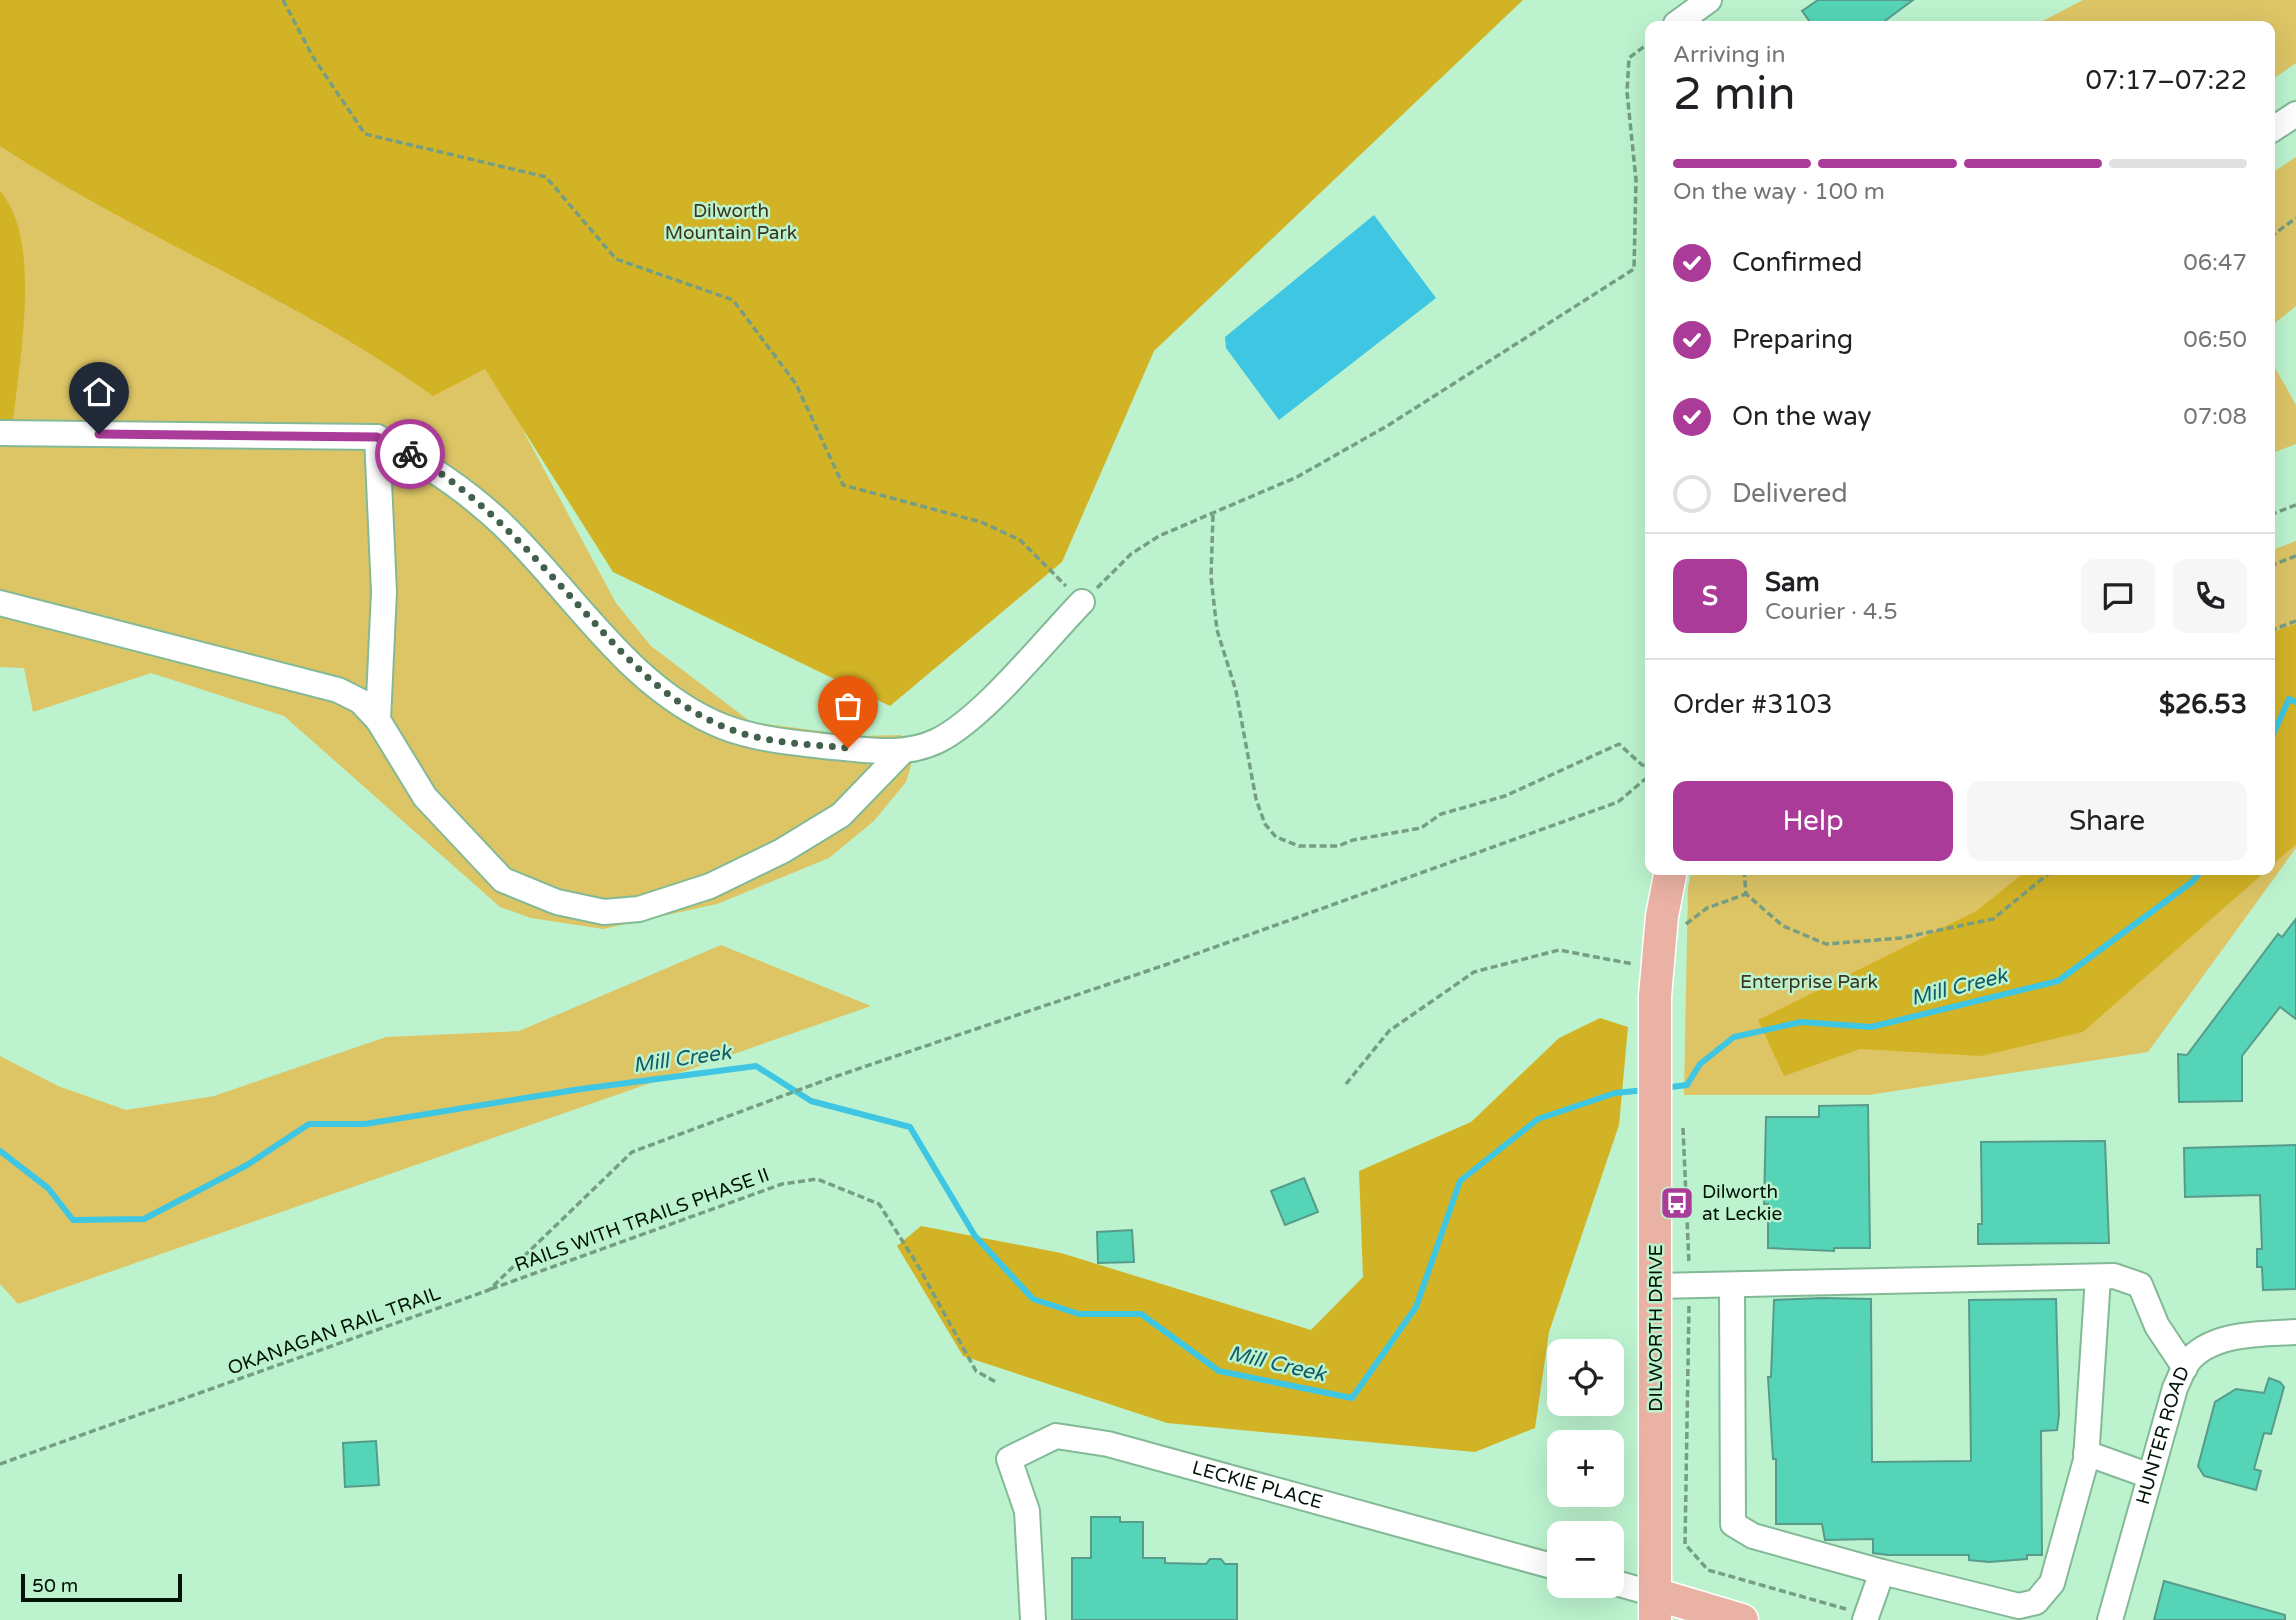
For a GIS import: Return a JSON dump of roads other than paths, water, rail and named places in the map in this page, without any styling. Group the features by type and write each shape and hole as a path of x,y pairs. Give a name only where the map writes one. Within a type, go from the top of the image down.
{"main road":[{"name":"DILWORTH DRIVE","path":"1655,1607 1656,1286 1663,1101 1656,964 1670,875"},
{"path":"1655,1607 1727,1618"}],"street":[{"path":"1680,21 1709,0"},
{"path":"2275,128 2296,114"},
{"path":"0,433 377,437 414,456 502,523 644,677 681,705 722,726 751,736 901,753 938,740 978,712 1082,602"},
{"path":"377,437 384,592 378,720"},
{"path":"0,603 338,690 360,701 378,720 425,797 503,880 557,902 604,912 639,909 698,890 782,851 842,815 901,753"},
{"path":"1656,1286 2115,1276 2140,1285 2157,1326 2185,1368"},
{"path":"1732,1285 1733,1524 1753,1536 2019,1606 2036,1602 2052,1583 2086,1453 2098,1277"},
{"name":"HUNTER ROAD","path":"2110,1620 2175,1388 2188,1362 2216,1342 2256,1334 2296,1332"},
{"name":"LECKIE PLACE","path":"1033,1620 1027,1511 1009,1459 1056,1436 1108,1444 1547,1565"},
{"path":"2086,1453 2150,1476"},
{"path":"1866,1617 1882,1572"},
{"path":"1624,1589 1655,1607"}],"water":[{"path":"1374,215 1436,298 1279,420 1226,348 1225,337"}],"waterway":[{"name":"Mill Creek","path":"2275,730 2289,699 2296,702"},
{"name":"Mill Creek","path":"1663,1088 1687,1085 1700,1064 1734,1037 1801,1022 1871,1027 2058,981 2198,875"},
{"name":"Mill Creek","path":"0,1151 48,1188 73,1220 144,1219 247,1165 309,1124 365,1124 581,1089 756,1066 811,1101 910,1127 975,1236 1033,1299 1079,1314 1141,1314 1219,1371 1352,1398 1416,1307 1460,1181 1538,1119 1615,1093 1645,1090"}],"place":[{"name":"Dilworth at Leckie","path":"1677,1203"}],"park label":[{"name":"Dilworth Mountain Park","path":"731,222"},
{"name":"Enterprise Park","path":"1809,982"}]}
